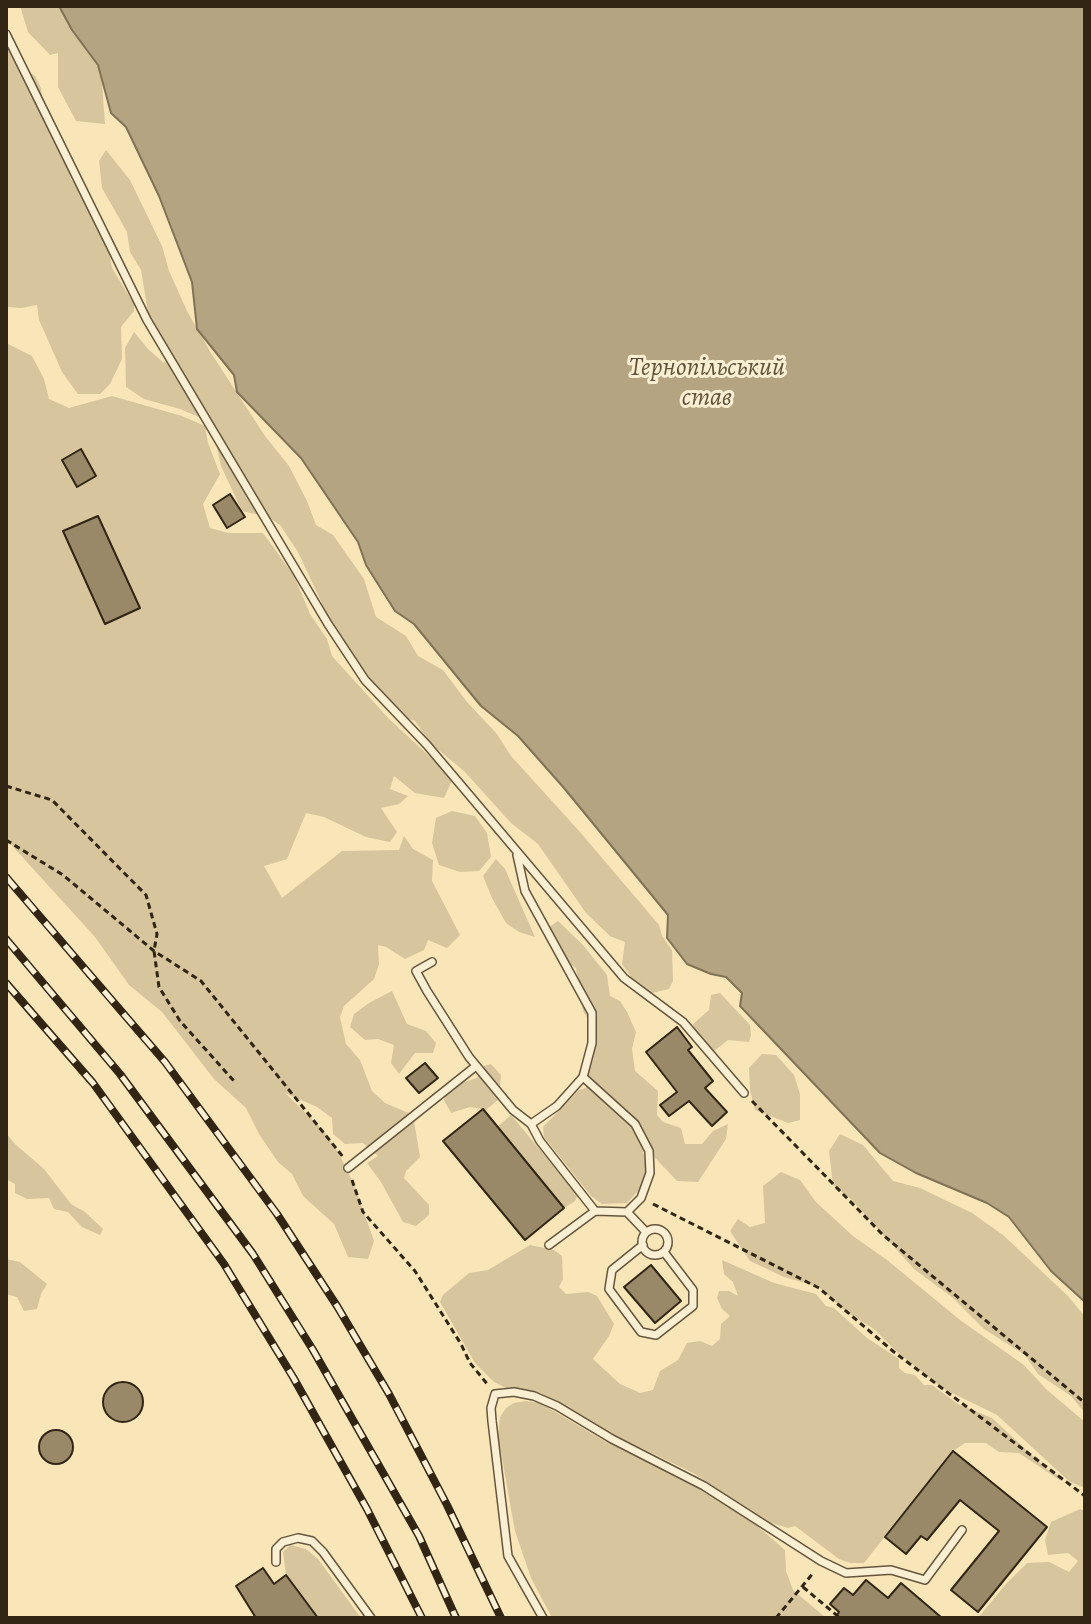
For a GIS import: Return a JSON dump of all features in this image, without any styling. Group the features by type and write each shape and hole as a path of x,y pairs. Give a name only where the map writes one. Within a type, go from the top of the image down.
{"lane":[{"path":"6,34 147,320 328,624 365,680 427,745 624,978 683,1022 744,1093"},
{"path":"517,853 525,891 592,1013 592,1043 583,1077 557,1106 531,1124"},
{"path":"432,962 416,971 476,1066 513,1110 531,1124 540,1141 595,1211"},
{"path":"348,1168 476,1066"},
{"path":"583,1077 635,1124 649,1151 650,1173 641,1198 627,1212"},
{"path":"549,1245 595,1211 627,1212 646,1232"},
{"path":"656,1229 665,1233 669,1243 664,1252 654,1256 645,1251 646,1232 656,1229"},
{"path":"643,1245 612,1270 609,1289 641,1332 656,1335 693,1306 693,1290 664,1252"},
{"path":"543,1618 508,1556 492,1421 491,1408 495,1394 514,1392 557,1406 612,1439 704,1486 821,1561 846,1573 891,1570 925,1580 962,1530"},
{"path":"276,1562 276,1549 283,1542 298,1538 312,1541 371,1618"}],"path":[{"path":"6,786 52,800 146,895 157,934 154,951 159,987 180,1021 234,1081"},
{"path":"6,840 63,875 154,951 201,981 345,1159 363,1212 415,1271 470,1363 495,1394"},
{"path":"744,1093 883,1235 1085,1403"},
{"path":"641,1198 819,1288 894,1352 1085,1496"},
{"path":"776,1618 821,1561"},
{"path":"803,1587 840,1618"}],"shaded area":[{"path":"20,6 70,6 100,56 105,124 76,121 58,87 58,53 50,55 28,32"},
{"path":"6,45 18,65 35,76 41,88 45,121 61,157 69,165 71,180 80,187 108,244 112,268 134,304 134,311 121,327 122,359 110,384 100,394 78,394 62,372 39,320 37,305 8,307 6,302"},
{"path":"106,150 130,180 162,246 169,271 187,311 211,353 265,436 289,466 316,525 333,535 364,579 376,617 406,636 418,656 443,670 497,734 511,756 659,925 662,936 672,950 673,981 669,989 652,993 632,978 622,964 625,942 610,936 586,913 538,844 511,823 464,771 430,743 415,721 392,712 371,683 351,666 298,552 280,525 268,517 242,511 221,466 211,422 144,399 126,387 125,348 134,332 164,363 170,352 148,312 141,270 130,252 127,232 102,188 99,161"},
{"path":"6,343 32,356 44,379 49,399 69,408 112,396 182,416 205,426 220,474 203,504 210,528 228,533 263,533 294,576 310,614 327,639 332,656 389,719 453,778 444,798 415,793 394,776 390,789 408,796 399,804 381,808 397,832 390,842 366,837 324,817 306,813 287,859 264,866 282,898 342,851 399,850 404,836 413,849 433,860 432,881 460,935 447,948 428,940 424,950 405,959 378,945 379,964 374,979 344,1006 340,1017 346,1044 360,1060 372,1091 385,1103 413,1115 420,1157 406,1171 404,1178 429,1205 429,1215 416,1226 403,1222 367,1163 378,1156 363,1143 345,1144 333,1134 332,1118 317,1107 285,1093 323,1130 353,1182 374,1241 368,1259 348,1257 334,1224 303,1196 292,1174 278,1162 259,1134 246,1108 214,1079 162,1012 129,985 95,937 6,839"},
{"path":"452,811 475,816 487,833 491,857 479,871 460,872 439,865 432,843 436,818"},
{"path":"496,859 505,869 535,937 519,932 506,923 492,898 483,876"},
{"path":"558,921 607,975 610,996 620,1001 627,1012 636,1032 632,1049 635,1071 658,1091 657,1115 663,1122 681,1128 685,1144 702,1144 713,1131 728,1124 726,1139 698,1182 677,1181 641,1143 648,1173 644,1185 627,1203 602,1204 591,1196 544,1137 543,1127 579,1090 586,1088 596,1031 583,1011 576,968 556,956 545,930"},
{"path":"392,991 407,1024 426,1031 436,1043 433,1053 415,1053 399,1074 391,1063 394,1045 378,1039 365,1040 350,1027 354,1014"},
{"path":"720,993 750,1025 751,1035 749,1042 728,1040 714,1051 695,1041 693,1024 709,1010 711,995"},
{"path":"762,1054 776,1055 794,1075 800,1094 800,1120 788,1123 755,1110 749,1068"},
{"path":"491,1064 501,1075 499,1099 486,1110 470,1107 451,1113 444,1100 449,1087 477,1078 484,1066"},
{"path":"511,1115 578,1195 575,1201 564,1208 497,1127"},
{"path":"6,1133 44,1169 71,1204 103,1229 100,1235 82,1227 68,1212 54,1209 49,1198 27,1199 15,1193 15,1184 6,1179"},
{"path":"840,1134 863,1145 893,1181 920,1188 972,1213 1003,1235 1068,1296 1085,1317 1085,1413 1071,1396 1038,1374 1025,1355 984,1329 952,1297 914,1269 852,1200 833,1185 829,1151"},
{"path":"781,1172 800,1180 816,1202 853,1236 960,1320 1024,1365 1046,1389 1085,1422 1085,1488 1070,1482 997,1415 942,1388 874,1329 845,1311 819,1287 784,1277 750,1261 730,1231 738,1219 750,1227 765,1223 763,1186"},
{"path":"530,1245 554,1250 562,1256 563,1279 559,1287 566,1294 588,1292 597,1296 614,1324 593,1359 620,1384 640,1393 653,1390 660,1371 678,1360 687,1343 700,1341 712,1346 720,1339 721,1324 730,1316 717,1298 719,1291 729,1291 738,1296 733,1282 724,1274 722,1260 774,1283 816,1294 826,1306 834,1308 867,1338 899,1359 899,1368 905,1373 915,1375 924,1385 932,1385 958,1404 992,1418 1049,1471 1058,1475 1061,1481 1019,1453 999,1452 986,1443 965,1443 953,1451 864,1563 839,1559 795,1526 788,1528 771,1523 693,1473 606,1431 541,1393 508,1389 494,1382 475,1363 440,1302 443,1295 469,1273 488,1270"},
{"path":"6,1259 20,1262 47,1284 37,1309 24,1311 17,1297 6,1294"},
{"path":"526,1401 540,1403 603,1440 683,1479 755,1524 785,1550 786,1571 793,1590 826,1618 552,1618 531,1578 515,1531 498,1436 500,1417 506,1408"},
{"path":"1080,1509 1085,1511 1085,1618 978,1618 1027,1563 1049,1562 1069,1572 1078,1561 1068,1553 1048,1555 1045,1540 1051,1522"},
{"path":"290,1545 306,1549 318,1559 361,1618 318,1618 286,1575 283,1552"}],"water":[{"name":"Тернопільський став","path":"59,6 1085,6 1085,1302 1051,1271 1009,1217 987,1203 916,1173 880,1153 740,1006 742,993 726,977 687,964 667,938 668,915 564,788 518,736 481,706 414,624 395,611 366,565 358,542 301,458 237,392 234,375 197,329 192,282 159,196 126,127 111,113 98,65"}],"building":[{"path":"81,449 96,476 77,487 62,460"},
{"path":"230,494 245,517 227,528 213,505"},
{"path":"98,516 140,608 105,624 63,531"},
{"path":"677,1027 692,1047 688,1050 713,1081 705,1088 727,1112 712,1126 689,1101 669,1116 660,1105 677,1092 646,1052"},
{"path":"425,1063 438,1078 419,1093 406,1078"},
{"path":"483,1109 564,1208 525,1240 443,1141"},
{"path":"651,1265 681,1301 655,1323 624,1287"},
{"path":"123,1382 137,1388 143,1402 137,1416 123,1422 109,1416 103,1402 109,1388"},
{"path":"56,1430 68,1435 73,1447 68,1459 56,1464 44,1459 39,1447 44,1435"},
{"path":"953,1451 1047,1527 978,1612 951,1590 999,1531 960,1500 927,1540 921,1536 906,1554 885,1537"},
{"path":"263,1568 274,1584 286,1575 318,1618 256,1618 236,1586"},
{"path":"866,1580 888,1598 901,1583 942,1618 835,1618 839,1612 830,1604 844,1588 853,1595"}],"railway":[{"path":"6,877 165,1062 277,1214 389,1394 501,1618"},
{"path":"6,939 120,1074 253,1254 313,1350 419,1536 456,1618"},
{"path":"6,983 93,1083 224,1264 293,1377 367,1509 422,1618"}]}
